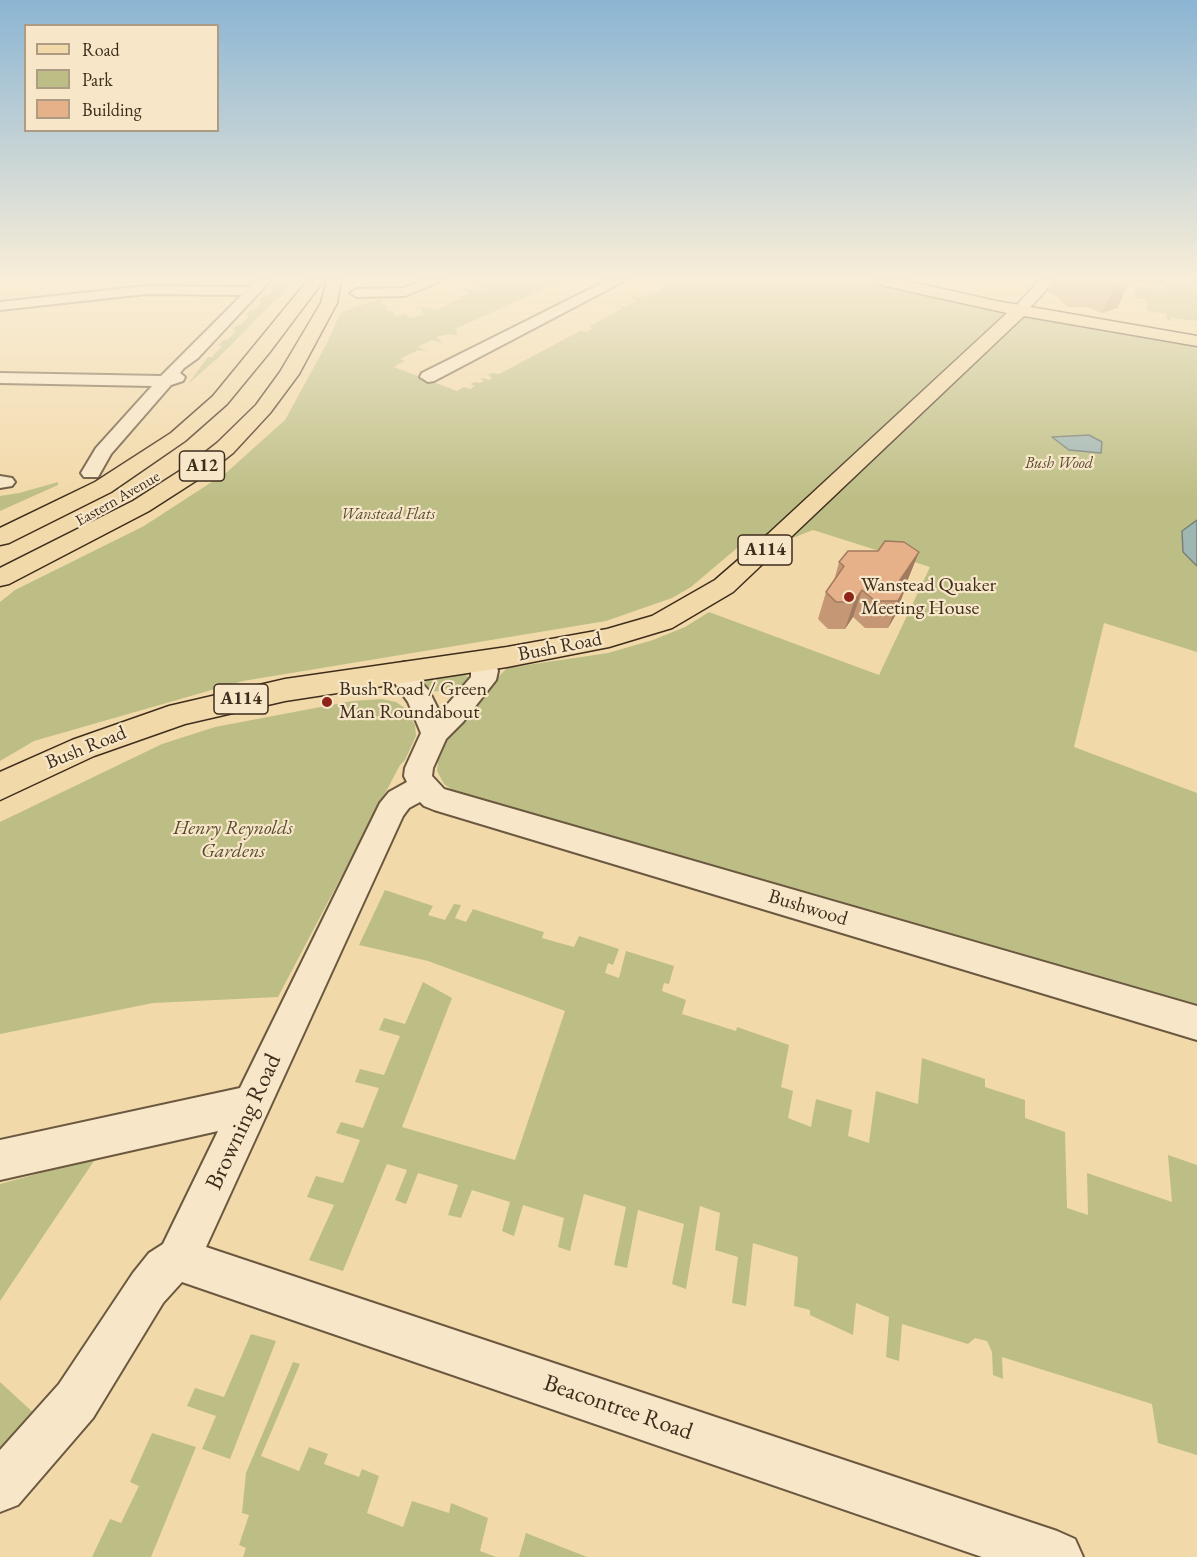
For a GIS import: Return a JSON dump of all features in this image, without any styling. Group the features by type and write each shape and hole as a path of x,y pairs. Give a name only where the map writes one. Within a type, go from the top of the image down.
{"main road":[{"name":"Eastern Avenue","path":"0,538 103,487 151,457 178,437 228,391 261,353"},
{"name":"Eastern Avenue","path":"0,558 104,509 174,466 198,448 244,404 279,353"},
{"name":"A12","path":"0,578 124,516 168,489 225,448 263,409 289,374 301,353"},
{"name":"Bush Road","path":"0,787 91,744 180,714 285,690 483,660 640,630 687,609 723,586 777,539 975,353"},
{"path":"0,518 69,486 91,473 162,426 194,398"}],"street":[{"path":"0,378 166,381 175,379 194,360 192,355 194,353"},
{"path":"428,377 476,353"},
{"path":"91,473 103,452 166,381"},
{"path":"423,786 418,776 419,768 435,733 483,680 485,671 483,660"},
{"path":"405,671 407,682 420,698 435,733"},
{"name":"Bushwood","path":"423,786 434,798 1197,1023"},
{"name":"Browning Road","path":"0,1487 76,1401 148,1288 164,1268 178,1259 338,921 386,826 390,812 399,800 423,786"},
{"path":"0,1160 252,1104"},
{"name":"Beacontree Road","path":"178,1259 1057,1557"}],"green space":[{"path":"216,353 223,353 188,384 208,357 212,357"},
{"path":"322,353 413,353 400,359 405,361 394,367 457,391 464,387 470,389 475,386 470,384 480,383 484,381 480,379 483,378 489,380 492,378 488,375 499,374 539,353 1197,353 1197,652 1104,623 1074,747 1197,793 1197,1010 460,795 444,784 437,771 439,750 462,714 507,668 608,653 653,640 685,627 709,612 879,675 930,567 813,530 750,555 737,548 691,587 672,598 606,621 243,681 34,741 0,761 0,602 15,590 144,526 227,472 285,420"},
{"path":"58,482 58,485 0,511 0,496"},
{"path":"464,674 472,679 469,686 425,693 421,683 426,679"},
{"name":"Henry Reynolds Gardens","path":"382,699 396,702 405,708 415,725 416,736 278,997 153,1003 0,1034 0,822 162,744 215,727 352,701"},
{"path":"385,890 433,906 428,915 445,920 454,904 461,905 455,918 466,922 473,909 544,932 542,938 574,947 579,936 619,949 613,965 608,963 605,973 619,978 626,951 674,966 669,984 664,983 662,991 686,1000 682,1014 736,1031 737,1027 789,1045 781,1087 793,1091 788,1118 811,1127 816,1099 852,1110 848,1136 869,1143 876,1091 918,1104 922,1058 985,1079 985,1087 1025,1100 1025,1118 1065,1132 1067,1208 1088,1215 1087,1173 1172,1202 1168,1155 1197,1165 1197,1455 1158,1443 1152,1404 1002,1357 1003,1379 993,1375 992,1352 987,1341 975,1338 968,1344 902,1324 899,1361 886,1357 889,1317 856,1303 853,1335 810,1315 810,1310 794,1306 798,1257 753,1243 746,1306 732,1303 738,1257 715,1250 720,1213 700,1206 686,1289 672,1284 684,1224 638,1210 627,1268 614,1265 626,1207 584,1194 570,1251 558,1247 564,1218 523,1205 514,1236 502,1231 510,1202 472,1190 461,1218 448,1215 458,1185 418,1173 406,1204 395,1200 407,1170 387,1164 343,1271 309,1260 334,1205 307,1197 316,1176 343,1183 360,1140 336,1133 341,1122 363,1128 379,1088 355,1082 360,1069 384,1075 400,1036 379,1030 384,1018 405,1024 423,982 452,998 402,1127 515,1160 565,1011 428,961 359,945"},
{"path":"96,1158 50,1226 0,1301 0,1184"},
{"path":"251,1334 276,1341 230,1459 202,1449 216,1416 187,1406 195,1388 224,1397"},
{"path":"293,1362 300,1364 261,1456 299,1471 309,1447 328,1454 324,1464 359,1477 362,1469 379,1476 367,1513 403,1527 412,1501 449,1513 451,1503 488,1518 480,1551 496,1557 243,1557 246,1548 239,1545 249,1515 242,1513 246,1473"},
{"path":"0,1382 37,1416 0,1459"},
{"path":"152,1433 196,1447 151,1557 92,1557 110,1519 121,1523 139,1486 130,1482"},
{"path":"526,1533 587,1557 519,1557"}],"water":[{"path":"1089,435 1102,442 1101,453 1069,450 1052,437"},
{"path":"1197,520 1197,566 1183,552 1182,531"}],"building":[{"path":"885,541 904,542 919,552 898,583 905,589 898,601 875,601 862,590 854,602 836,602 826,592 844,566 839,562 848,551 878,551"}],"place":[{"name":"Wanstead Quaker Meeting House","path":"849,597"},
{"name":"Bush Road / Green Man Roundabout","path":"327,702"}],"park label":[{"name":"Bush Wood","path":"1059,464"},
{"name":"Wanstead Flats","path":"388,515"}]}
